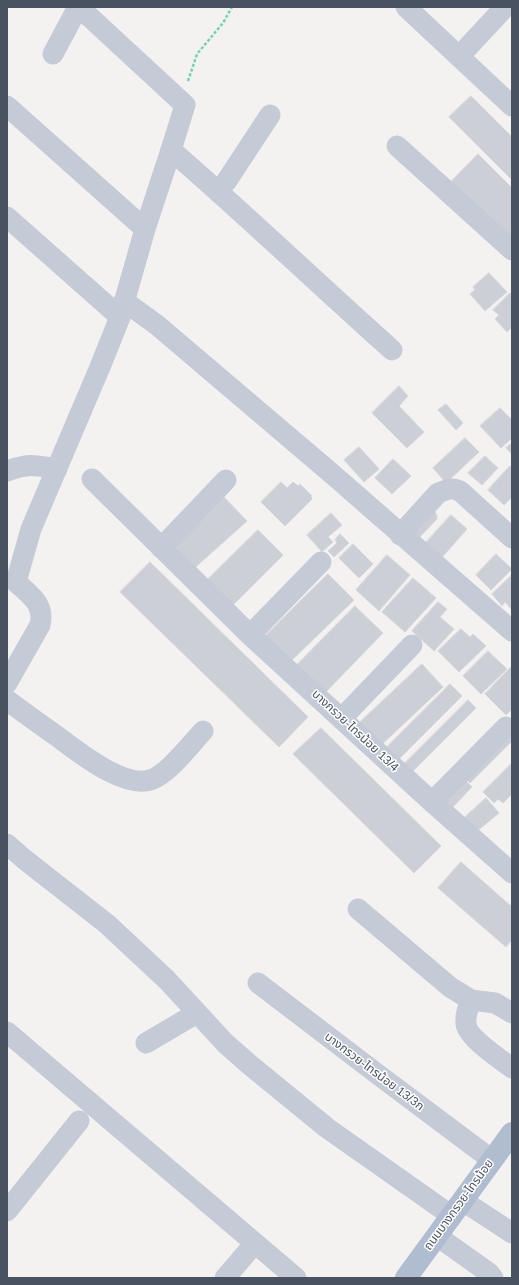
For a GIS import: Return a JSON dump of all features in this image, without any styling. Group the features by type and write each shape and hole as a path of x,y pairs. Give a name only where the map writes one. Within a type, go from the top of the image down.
{"main road":[{"name":"ถนนบางกรวย-ไทรน้อย","path":"406,1278 512,1132"}],"street":[{"path":"7,683 40,625 42,617 37,602 12,580 31,529 100,367 122,309 145,229 185,105 79,7 53,54"},
{"path":"406,7 512,106"},
{"path":"467,48 505,7"},
{"path":"7,106 145,229"},
{"path":"226,182 270,115"},
{"path":"173,144 226,182 330,276"},
{"path":"173,144 217,190 392,350"},
{"path":"397,146 512,250"},
{"path":"7,217 122,309 157,325 331,473 400,535 512,631"},
{"path":"7,471 33,464 57,469"},
{"name":"บางกรวย-ไทรน้อย 13/4","path":"92,479 250,635 432,802 512,873"},
{"path":"161,548 226,480"},
{"path":"400,535 438,493 449,489 454,489 460,491 512,538"},
{"path":"250,635 321,562"},
{"path":"342,718 412,646"},
{"path":"7,700 93,762 119,776 139,782 153,780 165,772 203,731"},
{"path":"432,802 506,727"},
{"path":"7,844 107,924 167,980 230,1048 327,1128 458,1208 512,1233"},
{"path":"358,909 450,987 471,1000 495,1003 512,1013"},
{"name":"บางกรวย-ไทรน้อย 13/3ก","path":"258,983 492,1160"},
{"path":"471,1000 466,1015 466,1026 471,1034 512,1068"},
{"path":"146,1043 197,1013"},
{"path":"7,1032 296,1278"},
{"path":"7,1211 79,1121"},
{"path":"437,1236 489,1273 493,1278"},
{"path":"225,1278 255,1243"}],"path":[{"path":"185,105 186,90 197,54 223,23 232,7"}],"building":[{"path":"471,96 512,137 512,180 449,117"},
{"path":"478,154 512,188 512,241 450,183"},
{"path":"489,273 507,292 485,311 470,294 475,290 473,287"},
{"path":"510,293 512,295 512,327 507,332 495,319 499,315 493,310"},
{"path":"399,386 408,396 399,406 424,432 407,448 372,413"},
{"path":"446,404 463,423 456,430 438,410"},
{"path":"500,408 512,420 512,438 501,448 480,426"},
{"path":"465,438 479,452 446,483 433,468"},
{"path":"512,443 512,454 506,448"},
{"path":"359,447 379,469 364,482 344,460"},
{"path":"485,456 498,468 482,485 468,473"},
{"path":"393,459 411,476 392,494 375,478"},
{"path":"510,466 512,468 512,497 504,505 488,490"},
{"path":"281,482 287,488 293,482 298,486 300,484 312,496 312,499 285,526 261,502"},
{"path":"221,494 247,521 189,573 164,546"},
{"path":"434,510 437,519 415,542 405,533"},
{"path":"331,513 342,525 328,537 333,542 322,552 307,535"},
{"path":"451,515 467,529 438,562 421,548"},
{"path":"258,530 283,555 228,610 203,584"},
{"path":"340,534 349,543 334,557 328,551 337,543 335,540"},
{"path":"353,544 373,564 359,578 339,558"},
{"path":"496,554 512,569 491,590 476,575"},
{"path":"387,555 410,575 379,611 356,590"},
{"path":"150,562 308,717 279,747 120,592"},
{"path":"328,574 354,600 290,662 265,636"},
{"path":"512,575 512,610 505,602 502,606 492,594"},
{"path":"413,578 436,598 405,632 382,612"},
{"path":"438,602 447,609 440,617 454,629 434,651 412,631"},
{"path":"355,606 383,633 321,697 293,669"},
{"path":"461,629 470,637 473,634 486,646 459,672 438,651"},
{"path":"488,651 507,669 481,694 463,676"},
{"path":"422,664 443,687 378,748 357,725"},
{"path":"512,666 512,709 506,715 485,694"},
{"path":"450,684 462,696 393,765 381,753"},
{"path":"468,700 476,708 406,778 398,770"},
{"path":"321,728 441,846 414,873 293,754"},
{"path":"512,731 512,741 470,783 462,775"},
{"path":"512,763 512,794 503,803 498,799 494,803 483,792"},
{"path":"464,779 472,787 453,807 445,799"},
{"path":"486,798 499,813 476,832 464,818"},
{"path":"461,862 512,907 512,940 506,947 438,888"}]}
